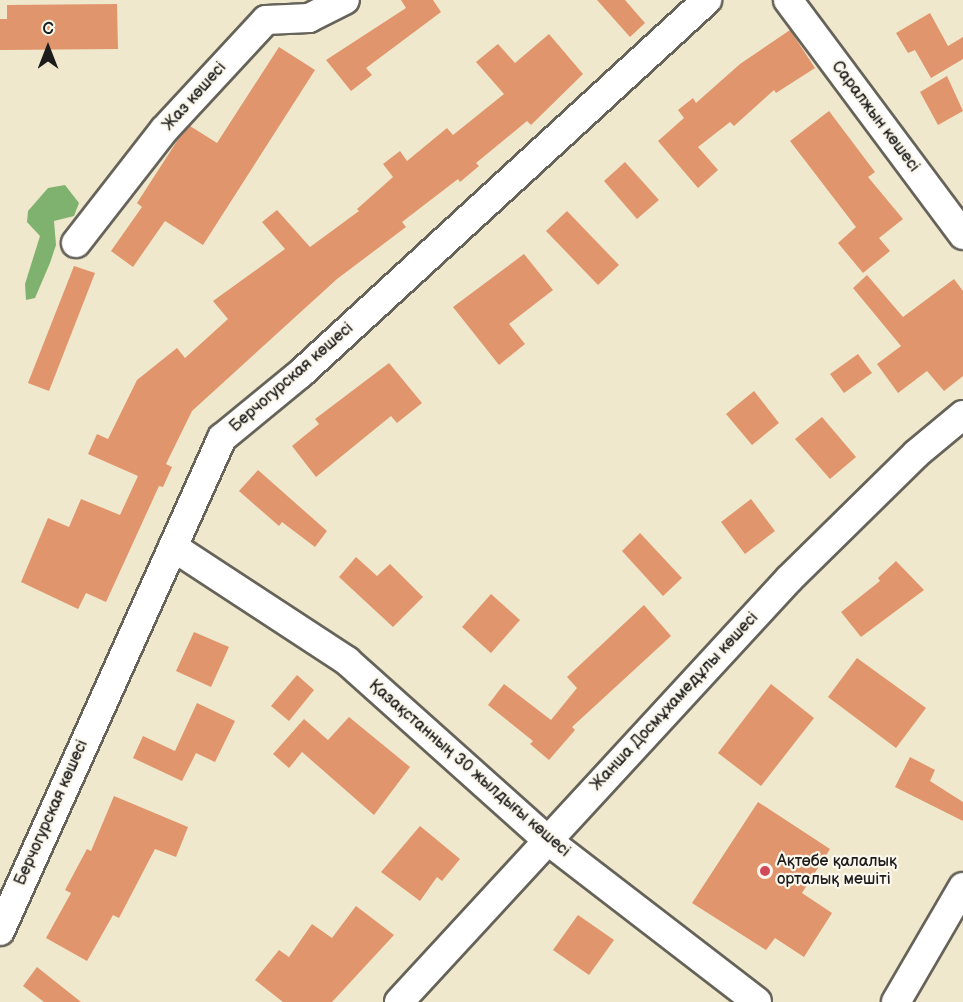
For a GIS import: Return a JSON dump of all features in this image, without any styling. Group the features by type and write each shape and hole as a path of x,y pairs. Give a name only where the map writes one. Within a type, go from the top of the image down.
{"street":[{"name":"Жаз көшесі","path":"76,243 164,130 266,20 309,18 345,0"},
{"name":"Берчогурская көшесі","path":"3,914 222,438 300,374 707,0"},
{"name":"Саралжын көшесі","path":"788,0 963,235"},
{"name":"Жанша Досмұхамедұлы көшесі","path":"399,1002 789,579 916,454 963,415"},
{"name":"Қазақстанның 30 жылдығы көшесі","path":"173,547 347,661 547,840 757,1002"},
{"path":"896,1002 963,887"}],"green space":[{"path":"65,185 79,203 74,216 54,221 56,245 50,263 35,298 26,300 25,284 40,236 27,222 28,211 48,188"}],"building":[{"path":"401,0 433,0 441,12 366,68 372,75 351,91 326,60 406,8"},
{"path":"597,0 625,0 645,23 630,37"},
{"path":"117,4 118,49 0,50 0,19 7,19 7,5"},
{"path":"930,13 948,46 963,37 963,59 931,78 915,50 908,53 896,33"},
{"path":"790,30 815,68 776,93 774,90 734,126 730,122 698,147 718,170 698,188 658,141 684,118 678,110 693,98 696,103 740,64"},
{"path":"549,34 583,74 531,125 527,121 476,163 479,166 460,182 458,179 402,222 406,227 337,279 192,411 166,464 172,467 163,487 159,486 106,602 86,593 78,609 21,582 48,518 69,527 81,499 120,515 138,476 88,454 97,434 108,439 137,380 177,348 185,358 228,319 213,301 285,249 262,222 277,210 310,247 359,211 357,209 393,177 383,164 400,151 407,161 447,128 453,135 504,94 476,62 498,44 515,63"},
{"path":"279,47 315,70 203,245 165,221 133,267 111,251 142,207 137,203 179,138 190,126 217,143"},
{"path":"947,76 963,111 938,125 920,92"},
{"path":"829,111 875,172 868,177 903,219 879,238 890,251 863,273 838,243 856,227 790,141"},
{"path":"625,162 659,200 637,219 604,181"},
{"path":"567,211 619,265 598,285 546,231"},
{"path":"524,254 553,290 509,324 525,344 499,365 453,307"},
{"path":"74,266 95,273 49,391 28,383"},
{"path":"867,275 903,317 954,279 963,291 963,376 944,391 927,371 898,393 877,364 901,346 853,288"},
{"path":"858,354 872,373 844,393 830,374"},
{"path":"389,363 422,403 397,423 391,416 316,477 292,446 319,424 315,419"},
{"path":"754,391 779,423 752,445 726,414"},
{"path":"822,417 856,457 830,479 795,439"},
{"path":"258,470 327,531 315,547 282,522 279,526 239,491"},
{"path":"751,499 775,531 745,554 721,522"},
{"path":"640,533 682,578 663,596 622,551"},
{"path":"356,557 377,576 390,564 423,597 393,627 339,577"},
{"path":"896,561 924,590 861,637 841,612 880,581 878,578"},
{"path":"491,594 520,620 491,653 462,627"},
{"path":"644,605 671,636 572,727 575,730 549,760 530,744 533,741 488,705 504,684 551,720 577,688 567,677"},
{"path":"194,632 229,647 211,687 176,671"},
{"path":"857,658 926,708 896,748 828,697"},
{"path":"297,675 314,690 289,721 271,706"},
{"path":"771,684 814,718 761,786 718,753"},
{"path":"197,703 235,721 215,762 196,753 182,781 133,758 143,736 175,751"},
{"path":"349,717 410,767 374,815 302,752 289,768 273,754 304,719 328,740"},
{"path":"910,757 935,770 930,781 963,802 963,821 895,787"},
{"path":"114,796 188,827 176,857 155,849 119,918 113,915 87,961 46,938 71,893 65,890 87,849 91,851"},
{"name":"Ақтөбе қалалық орталық мешіті","path":"758,802 830,849 802,893 832,913 804,957 775,938 766,950 692,903"},
{"path":"420,826 460,859 442,881 437,877 420,901 381,872"},
{"path":"356,906 394,935 332,1002 283,1002 255,980 279,950 289,957 312,924 332,938"},
{"path":"578,915 614,940 589,975 553,950"},
{"path":"37,967 81,1002 44,1002 23,986"}],"place":[{"name":"Ақтөбе қалалық орталық мешіті","path":"765,871"}]}
